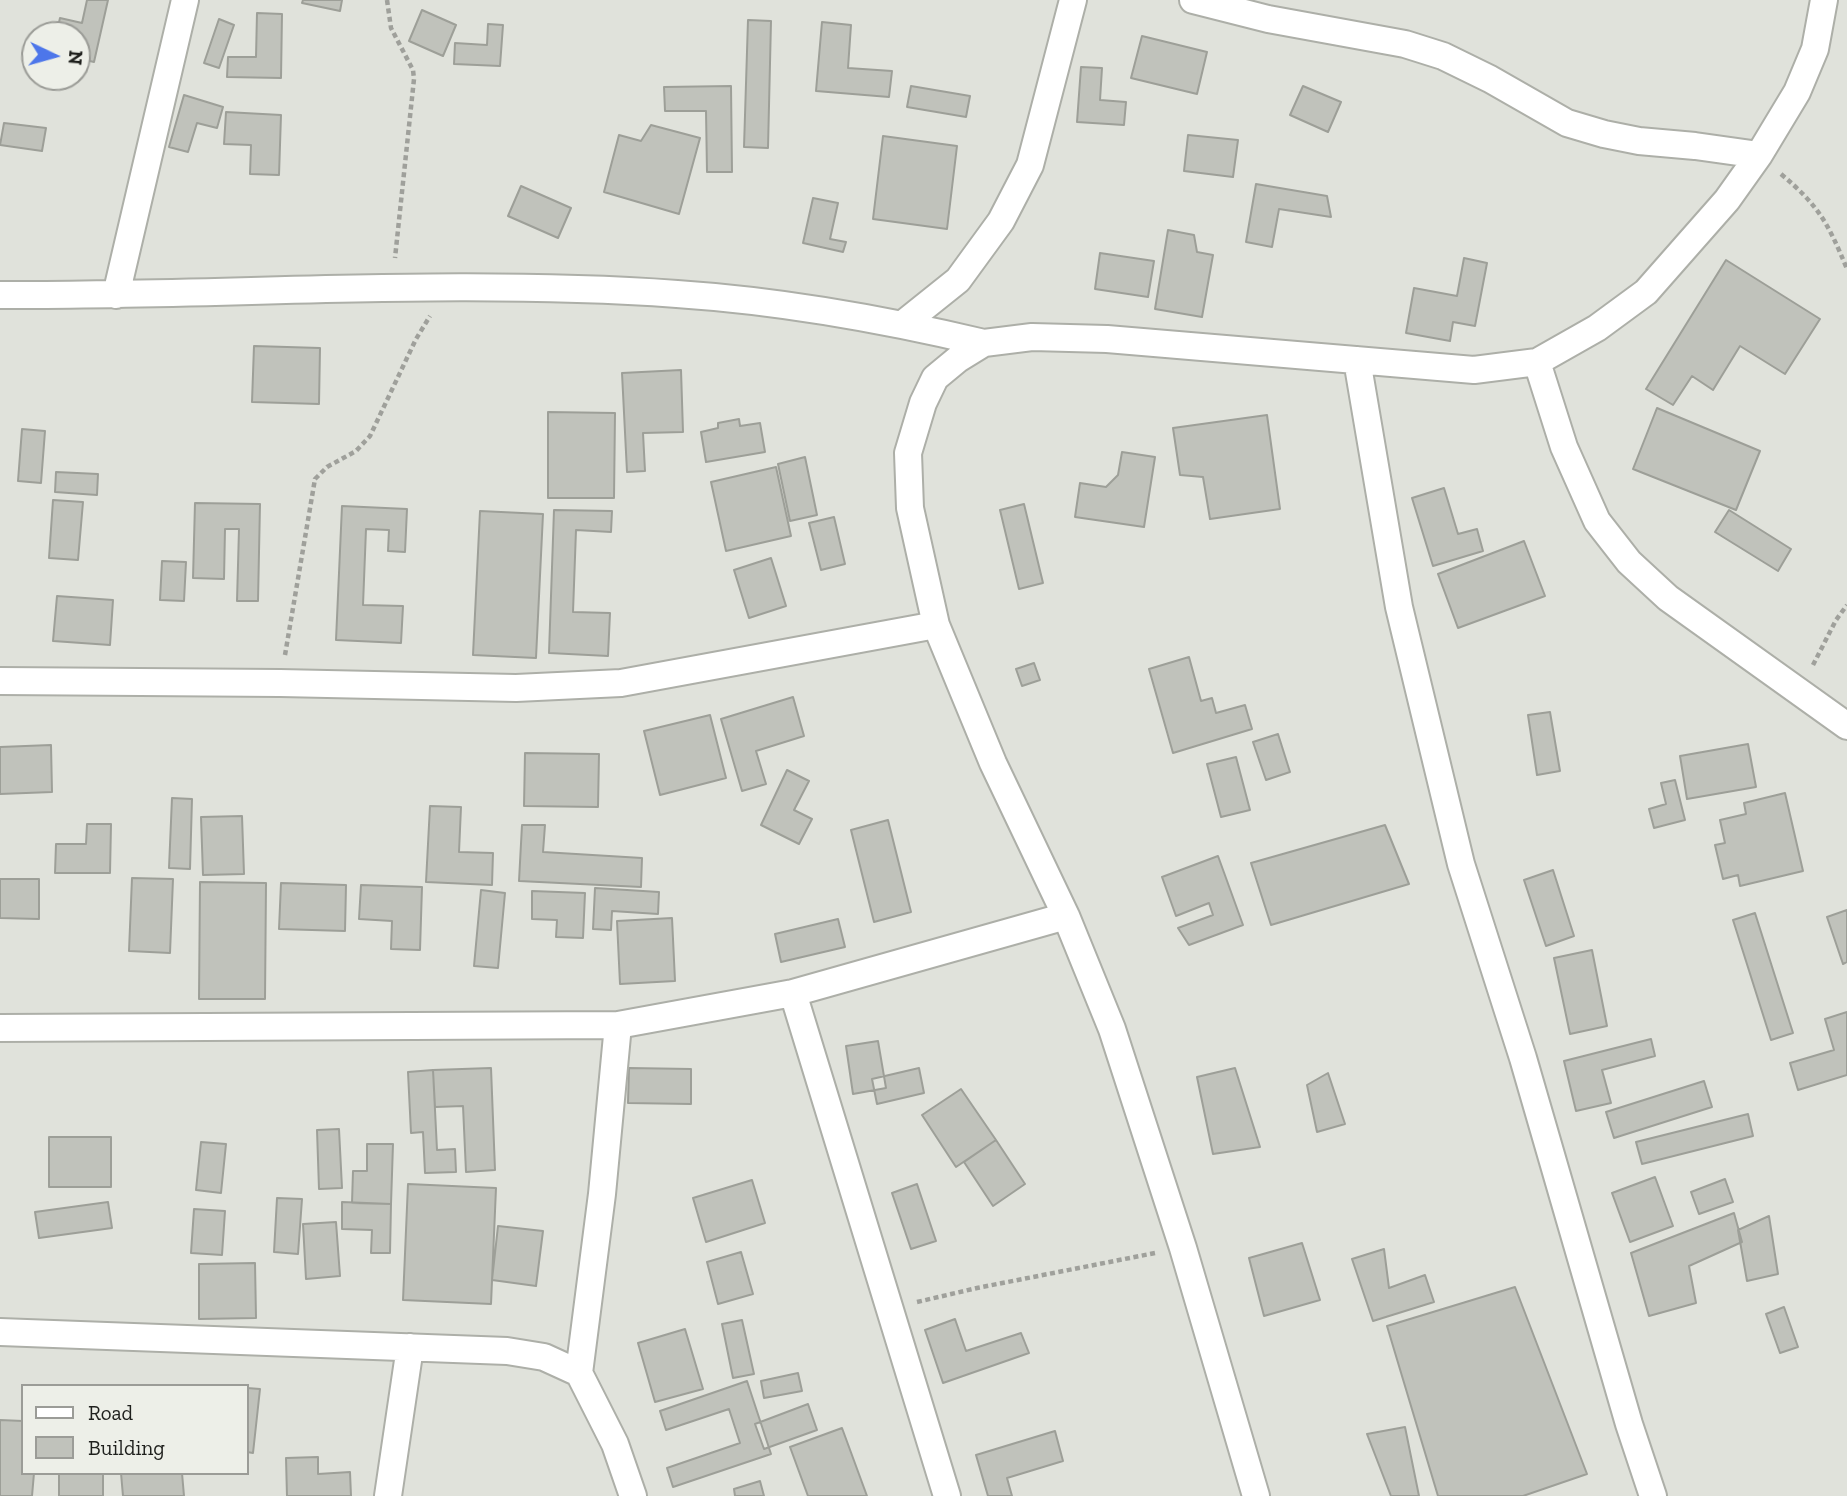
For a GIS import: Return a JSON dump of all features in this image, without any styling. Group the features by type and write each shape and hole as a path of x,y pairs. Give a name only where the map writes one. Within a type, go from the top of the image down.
{"street":[{"path":"116,295 185,0"},
{"path":"903,324 958,280 1001,221 1030,165 1073,0"},
{"path":"1194,0 1268,19 1405,44 1430,52 1490,79 1567,123 1604,134 1639,141 1759,155"},
{"path":"0,295 116,295 447,286 676,294 825,310 903,324 984,343 1032,337 1107,339 1474,370 1537,362 1597,328 1646,292 1727,200 1759,155 1797,92 1815,49 1824,0"},
{"path":"984,343 935,378 923,403 908,453 910,508 936,625 993,763 1066,916 1112,1029 1183,1248 1256,1496"},
{"path":"1357,360 1399,607 1461,864 1523,1058 1629,1424 1653,1496"},
{"path":"1537,362 1564,447 1597,521 1629,562 1668,598 1847,726"},
{"path":"0,681 516,688 621,682 936,625"},
{"path":"0,1028 618,1025 793,993 1066,916"},
{"path":"793,993 947,1496"},
{"path":"618,1025 602,1194 579,1373 615,1444 633,1496"},
{"path":"0,1332 507,1351 544,1357 579,1373"},
{"path":"388,1496 410,1347"}],"path":[{"path":"387,0 391,28 413,69 414,79 392,289"},
{"path":"1759,155 1811,201 1826,220 1847,269"},
{"path":"280,683 315,479 327,467 356,451 370,436 415,339 447,286"},
{"path":"1802,692 1818,652 1847,605"},
{"path":"890,1309 977,1288 1183,1248"}],"building":[{"path":"87,0 108,0 94,62 91,61 91,21 82,21"},
{"path":"303,0 342,0 340,11 302,3"},
{"path":"422,10 456,25 443,56 409,41"},
{"path":"257,13 282,14 281,78 227,77 228,57 256,57"},
{"path":"219,19 234,25 219,68 204,63"},
{"path":"748,20 771,21 768,148 744,147"},
{"path":"822,22 851,25 848,68 892,71 889,97 816,91"},
{"path":"488,24 503,25 500,66 454,64 455,43 487,45"},
{"path":"1142,36 1207,52 1197,94 1131,78"},
{"path":"1081,67 1102,68 1100,100 1126,102 1124,125 1077,122"},
{"path":"731,86 732,172 707,172 706,111 665,111 664,87"},
{"path":"911,86 970,96 966,117 907,107"},
{"path":"1303,86 1341,102 1328,132 1290,115"},
{"path":"184,95 223,107 217,128 197,123 188,152 169,147"},
{"path":"226,112 281,115 279,175 250,174 251,145 224,144"},
{"path":"4,123 46,128 42,151 0,145"},
{"path":"651,125 700,138 679,214 604,192 619,135 641,141"},
{"path":"1188,135 1238,140 1233,177 1184,171"},
{"path":"883,136 957,146 947,229 873,219"},
{"path":"1256,184 1327,196 1331,217 1279,209 1272,247 1246,242"},
{"path":"521,186 571,208 558,238 508,216"},
{"path":"813,198 838,203 830,239 846,242 843,252 803,243"},
{"path":"1168,230 1194,235 1197,252 1213,255 1202,317 1155,309"},
{"path":"1100,253 1154,261 1148,297 1095,289"},
{"path":"1464,258 1487,263 1475,326 1453,322 1450,341 1406,333 1414,288 1457,296"},
{"path":"1726,260 1820,319 1785,374 1740,346 1713,390 1692,376 1673,405 1646,389"},
{"path":"254,346 320,348 319,404 252,402"},
{"path":"681,370 683,432 643,433 645,471 627,472 622,373"},
{"path":"1657,408 1760,451 1736,510 1633,469"},
{"path":"548,412 615,413 614,498 548,498"},
{"path":"1267,415 1280,509 1210,519 1203,477 1180,475 1173,428"},
{"path":"739,419 740,426 760,423 765,452 706,462 701,432 718,428 718,423"},
{"path":"22,429 45,431 41,483 18,481"},
{"path":"1122,452 1155,457 1144,527 1075,517 1080,483 1106,487 1118,475"},
{"path":"805,457 817,515 790,521 778,464"},
{"path":"776,467 791,536 726,551 711,482"},
{"path":"56,472 98,474 97,495 55,492"},
{"path":"1444,488 1458,534 1477,529 1483,551 1433,566 1412,498"},
{"path":"53,500 83,502 78,560 49,558"},
{"path":"195,503 260,504 258,601 237,601 239,529 225,529 224,579 193,578"},
{"path":"1024,504 1043,583 1019,589 1000,510"},
{"path":"342,506 407,509 405,552 388,551 389,530 366,529 363,605 403,606 401,643 336,640"},
{"path":"554,510 612,511 611,532 576,530 573,612 610,613 608,656 549,653"},
{"path":"1729,510 1791,549 1778,571 1715,532"},
{"path":"480,511 543,514 536,658 473,655"},
{"path":"834,517 845,564 821,570 809,523"},
{"path":"1524,541 1545,596 1458,628 1438,574"},
{"path":"771,558 786,606 749,618 734,570"},
{"path":"162,561 186,562 184,601 160,600"},
{"path":"57,596 113,600 110,645 53,641"},
{"path":"1189,657 1201,701 1212,698 1216,713 1245,705 1252,729 1173,753 1149,669"},
{"path":"1034,663 1040,680 1022,686 1016,669"},
{"path":"793,697 804,736 756,751 766,784 742,791 721,719"},
{"path":"1550,712 1560,771 1537,775 1528,715"},
{"path":"710,715 726,778 660,795 644,731"},
{"path":"1278,734 1290,772 1266,780 1253,742"},
{"path":"1748,744 1756,787 1687,799 1680,756"},
{"path":"51,745 52,792 0,794 0,747"},
{"path":"525,753 599,754 598,807 524,806"},
{"path":"1236,757 1250,810 1221,817 1207,764"},
{"path":"787,770 809,781 794,810 812,819 799,844 761,825"},
{"path":"1675,780 1685,820 1654,828 1649,809 1666,804 1661,783"},
{"path":"1785,793 1803,871 1740,886 1738,875 1723,879 1715,845 1725,843 1720,820 1746,814 1744,803"},
{"path":"172,798 192,799 190,869 169,868"},
{"path":"430,806 461,807 459,852 493,853 492,885 426,882"},
{"path":"242,816 244,874 203,875 201,817"},
{"path":"888,820 911,912 874,922 851,830"},
{"path":"87,824 111,824 110,873 55,873 56,844 86,844"},
{"path":"522,825 545,825 543,852 642,858 641,887 519,881"},
{"path":"1385,825 1409,884 1271,925 1251,863"},
{"path":"1218,856 1243,925 1189,945 1178,928 1213,915 1209,903 1176,916 1162,877"},
{"path":"1553,870 1574,936 1546,946 1524,880"},
{"path":"132,878 173,879 170,953 129,951"},
{"path":"0,879 39,879 39,919 0,918"},
{"path":"200,882 266,883 265,999 199,999"},
{"path":"281,883 346,885 345,931 279,929"},
{"path":"361,885 422,887 420,950 391,949 392,921 359,919"},
{"path":"595,888 659,892 658,914 612,911 611,930 593,929"},
{"path":"481,890 505,893 498,968 474,966"},
{"path":"532,891 585,893 583,938 556,937 557,920 532,919"},
{"path":"1847,910 1847,962 1843,964 1827,917"},
{"path":"1755,913 1793,1033 1771,1040 1733,920"},
{"path":"672,918 675,981 620,984 617,921"},
{"path":"838,919 845,947 781,962 775,934"},
{"path":"1592,950 1607,1026 1570,1034 1554,958"},
{"path":"1847,1012 1847,1075 1798,1090 1790,1063 1834,1050 1825,1019"},
{"path":"1651,1039 1655,1056 1602,1070 1611,1103 1576,1111 1564,1061"},
{"path":"878,1041 886,1088 853,1094 846,1046"},
{"path":"491,1068 495,1170 466,1172 463,1106 435,1107 433,1070"},
{"path":"629,1068 691,1069 691,1104 628,1103"},
{"path":"919,1068 924,1093 877,1104 872,1079"},
{"path":"1235,1068 1260,1147 1213,1154 1197,1077"},
{"path":"433,1070 437,1150 455,1149 456,1172 425,1173 423,1132 411,1133 408,1072"},
{"path":"1328,1073 1345,1124 1317,1132 1307,1085"},
{"path":"1704,1081 1712,1107 1614,1138 1606,1112"},
{"path":"961,1089 996,1140 956,1167 922,1115"},
{"path":"1748,1114 1753,1136 1642,1164 1636,1142"},
{"path":"339,1129 342,1188 319,1189 317,1130"},
{"path":"49,1137 111,1137 111,1187 49,1187"},
{"path":"996,1140 1025,1184 993,1206 964,1162"},
{"path":"201,1142 226,1144 221,1193 196,1190"},
{"path":"367,1144 393,1144 391,1204 352,1203 353,1171 367,1171"},
{"path":"1655,1177 1673,1226 1630,1242 1612,1193"},
{"path":"1725,1179 1733,1202 1699,1214 1691,1192"},
{"path":"752,1180 765,1223 706,1242 693,1198"},
{"path":"408,1184 496,1188 491,1304 403,1300"},
{"path":"917,1184 936,1241 911,1249 892,1193"},
{"path":"277,1198 302,1199 298,1254 274,1252"},
{"path":"108,1202 112,1228 39,1238 35,1212"},
{"path":"342,1202 391,1204 390,1253 371,1253 372,1230 342,1229"},
{"path":"194,1209 225,1211 222,1255 191,1253"},
{"path":"1734,1213 1742,1242 1689,1266 1696,1303 1649,1316 1631,1253"},
{"path":"1769,1216 1778,1274 1747,1281 1738,1230"},
{"path":"336,1222 340,1276 306,1279 303,1224"},
{"path":"498,1226 543,1231 536,1286 492,1280"},
{"path":"1302,1243 1320,1300 1264,1316 1249,1258"},
{"path":"1384,1249 1389,1288 1425,1275 1434,1302 1373,1321 1352,1259"},
{"path":"741,1252 753,1294 718,1304 707,1262"},
{"path":"255,1263 256,1318 199,1319 199,1264"},
{"path":"1515,1287 1587,1474 1523,1496 1438,1496 1387,1326"},
{"path":"1784,1307 1798,1347 1780,1353 1766,1314"},
{"path":"955,1319 966,1351 1021,1333 1029,1353 943,1383 925,1330"},
{"path":"742,1320 754,1374 733,1378 722,1324"},
{"path":"685,1329 703,1389 655,1402 638,1343"},
{"path":"798,1373 802,1391 764,1398 761,1381"},
{"path":"747,1381 771,1454 673,1487 667,1468 740,1443 729,1409 666,1430 660,1411"},
{"path":"248,1388 260,1389 253,1453 248,1452"},
{"path":"808,1404 817,1430 764,1449 755,1424"},
{"path":"0,1420 21,1421 21,1475 34,1475 32,1496 0,1496"},
{"path":"1405,1427 1419,1496 1391,1496 1367,1434"},
{"path":"842,1428 867,1496 808,1496 790,1447"},
{"path":"1055,1431 1063,1461 1007,1478 1012,1496 988,1496 976,1455"},
{"path":"318,1457 318,1474 350,1472 351,1496 287,1496 286,1458"},
{"path":"59,1475 103,1475 103,1496 59,1496"},
{"path":"121,1475 182,1475 184,1496 123,1496"},
{"path":"760,1481 764,1496 735,1496 734,1489"}]}
